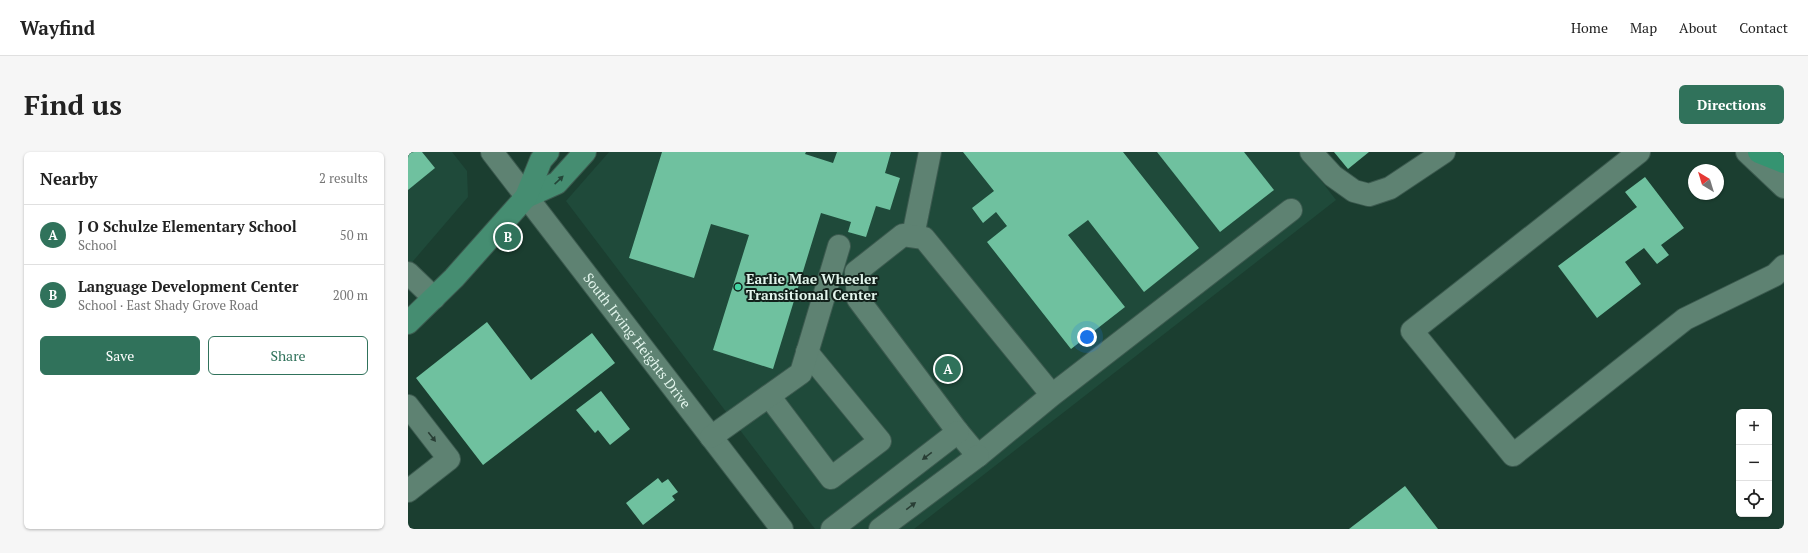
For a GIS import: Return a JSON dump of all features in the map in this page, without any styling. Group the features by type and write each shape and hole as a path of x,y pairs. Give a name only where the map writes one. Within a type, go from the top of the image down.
{"highway":[{"path":"1759,152 1784,162"}],"main road":[{"path":"408,323 454,278 526,197 541,160 548,152"},
{"path":"526,197 557,183 585,152"}],"street":[{"name":"South Irving Heights Drive","path":"492,152 782,529"},
{"path":"913,236 930,152"},
{"path":"1311,152 1333,176 1354,191 1369,195 1390,188 1444,152"},
{"path":"1638,152 1412,331 1513,455 1685,319 1775,275 1784,266"},
{"path":"1747,152 1784,187"},
{"path":"880,529 978,456 1052,395 1291,210"},
{"path":"978,456 958,432 858,299 856,272 903,235 924,238 1052,395"},
{"path":"711,437 801,373 839,246"},
{"path":"408,273 434,298"},
{"path":"769,396 831,478 880,441 807,352"},
{"path":"408,406 449,459 408,492"},
{"path":"832,529 958,432"}],"shaded area":[{"path":"408,152 452,152 467,171 468,197 408,267"},
{"path":"609,152 1299,152 1336,200 914,529 815,529 566,201"}],"building":[{"path":"408,152 422,152 435,168 408,190"},
{"path":"662,152 806,152 805,154 833,163 837,152 891,152 885,173 900,178 890,210 876,206 866,237 848,232 851,222 821,213 773,369 713,350 749,235 711,224 694,278 629,258"},
{"path":"963,152 1123,152 1199,248 1144,292 1088,220 1068,235 1125,307 1071,349 987,242 1007,226 996,212 983,223 972,208 994,191"},
{"path":"1157,152 1244,152 1274,190 1220,232"},
{"path":"1334,152 1369,152 1348,169"},
{"path":"1645,177 1684,228 1661,245 1669,255 1657,264 1644,248 1625,262 1641,284 1597,318 1558,266 1637,207 1625,192"},
{"path":"487,322 531,380 592,333 615,363 483,465 416,378"},
{"path":"601,391 630,429 610,445 598,430 595,433 576,410"},
{"path":"658,478 662,483 668,479 678,492 672,496 675,500 643,525 626,503"},
{"path":"1405,486 1438,529 1349,529"}],"place":[{"name":"Language Development Center","path":"508,237"},
{"name":"Earlie Mae Wheeler Transitional Center","path":"738,287"},
{"name":"J O Schulze Elementary School","path":"948,369"}]}
